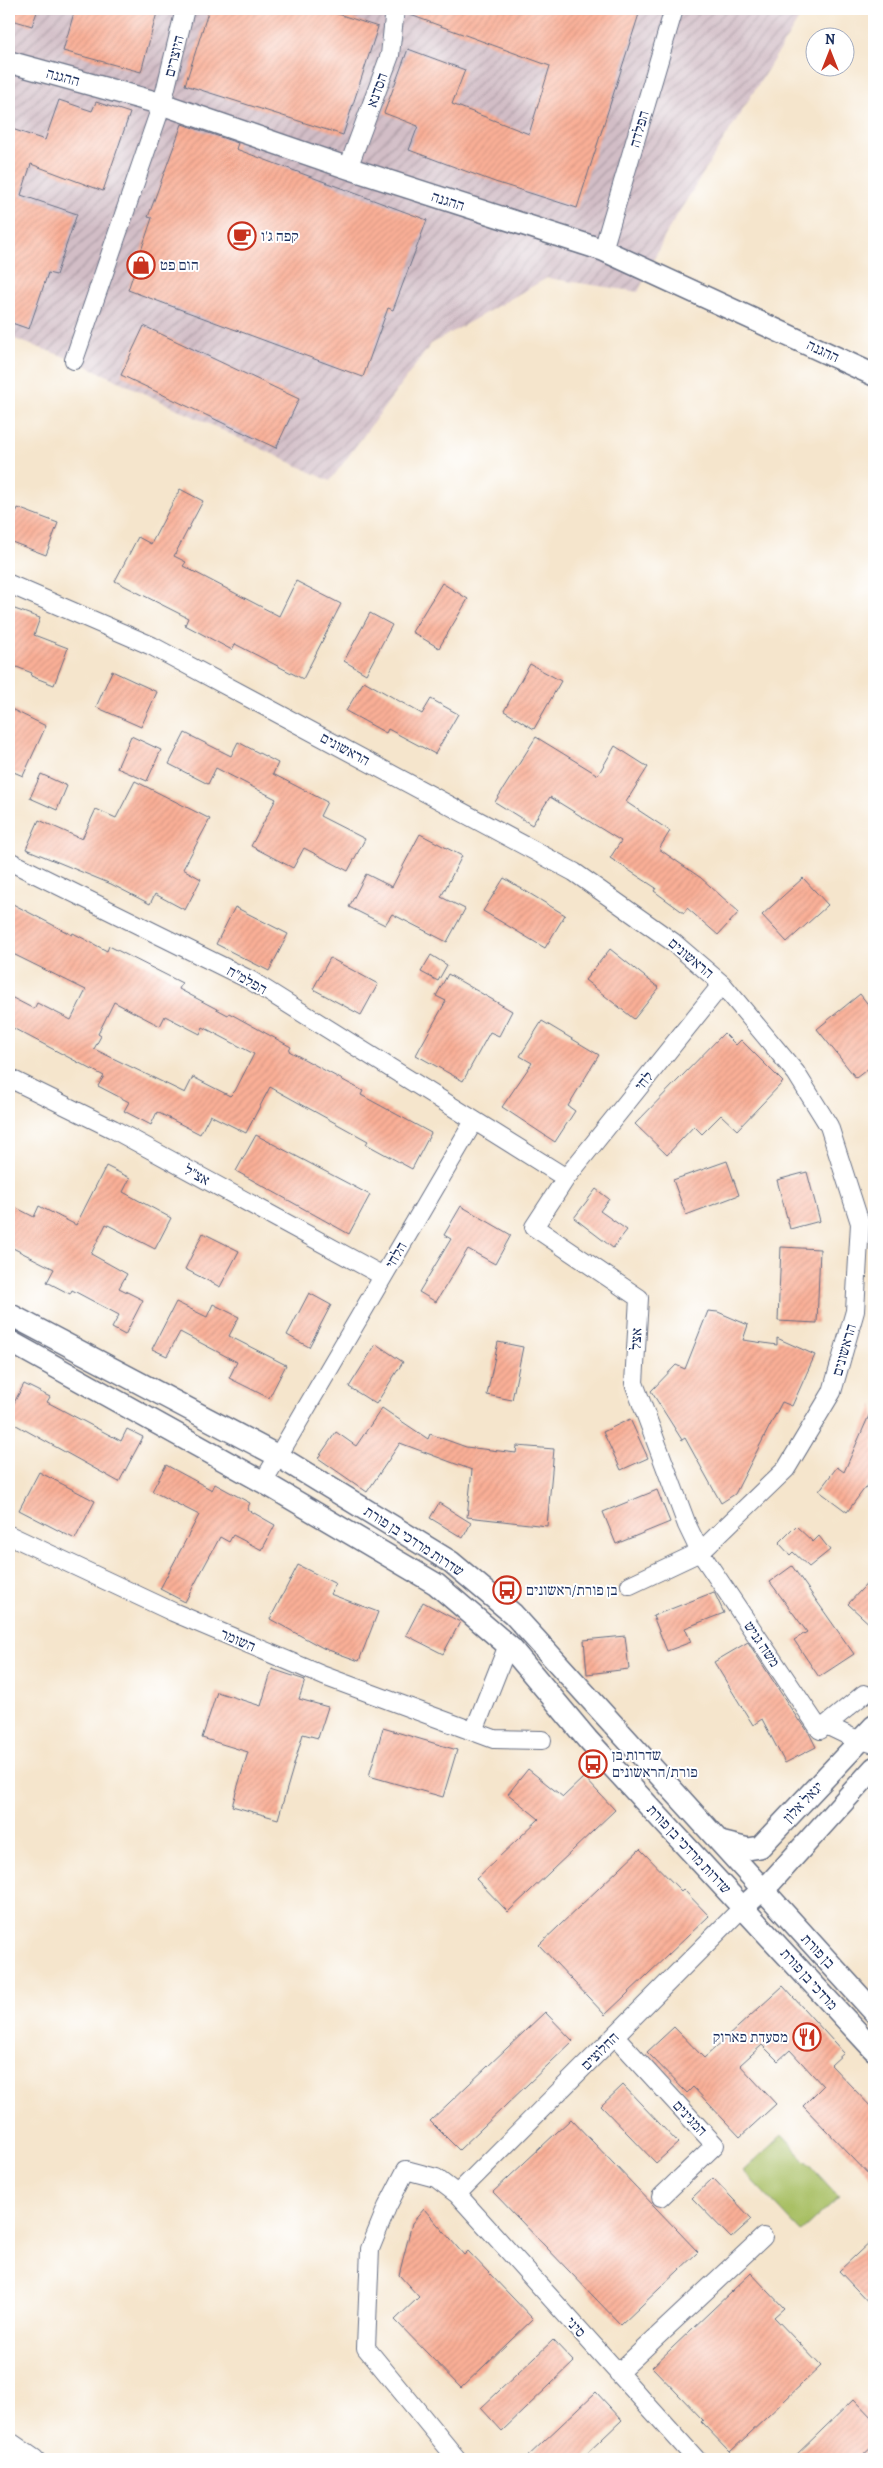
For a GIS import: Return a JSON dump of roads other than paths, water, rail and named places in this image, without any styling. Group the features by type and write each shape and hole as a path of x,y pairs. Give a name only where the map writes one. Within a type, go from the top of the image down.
{"street":[{"name":"היוצרים","path":"74,360 162,104 185,9"},
{"name":"הסדנא","path":"348,168 390,55 395,9"},
{"name":"הפלדה","path":"604,250 674,9"},
{"name":"ההגנה","path":"9,62 162,104 348,168 604,250 874,374"},
{"name":"הראשונים","path":"9,584 152,646 574,872 673,942 722,984 796,1073 829,1126 860,1223 855,1311 832,1392 786,1469 700,1552 630,1585"},
{"name":"הפלמ\"ח","path":"9,861 250,980 474,1121"},
{"name":"לחי","path":"566,1178 722,984"},
{"name":"אצ\"ל","path":"9,1078 113,1129 383,1276"},
{"path":"474,1121 566,1178"},
{"name":"הלחי","path":"263,1482 474,1121"},
{"name":"אצל","path":"566,1178 534,1227 639,1298 634,1383 686,1525 700,1552"},
{"name":"שדרות מרדכי בן פורת","path":"9,1314 278,1456 451,1562 512,1614 720,1842 761,1890"},
{"name":"שדרות מרדכי בן פורת","path":"9,1341 263,1482 436,1584 508,1645 587,1739 743,1907"},
{"name":"השומר","path":"9,1535 173,1612 324,1676 494,1739 542,1740"},
{"name":"משה גניש","path":"700,1552 820,1730 826,1725 870,1737"},
{"path":"474,1731 508,1645"},
{"path":"826,1725 864,1694"},
{"name":"יגאל אלון","path":"720,1842 748,1849 760,1847 870,1737"},
{"name":"יגאל אלון","path":"743,1907 874,1768"},
{"name":"בן פורת","path":"761,1890 874,2012"},
{"name":"החלוצים","path":"457,2194 743,1907"},
{"name":"מרדכי בן פורת","path":"743,1907 874,2050"},
{"name":"המגינים","path":"615,2036 714,2145 661,2197"},
{"name":"סיני","path":"457,2459 366,2348 370,2249 387,2207 406,2170 436,2178 457,2194 696,2459"},
{"path":"618,2373 763,2237"},
{"path":"9,2442 35,2459"}],"place":[{"name":"קפה ג'ו","path":"242,236"},
{"name":"הום פט","path":"141,265"},
{"name":"בן פורת/ראשונים","path":"507,1590"},
{"name":"שדרות בן פורת/הראשונים","path":"593,1764"},
{"name":"מסעדת פארוק","path":"807,2037"}]}
